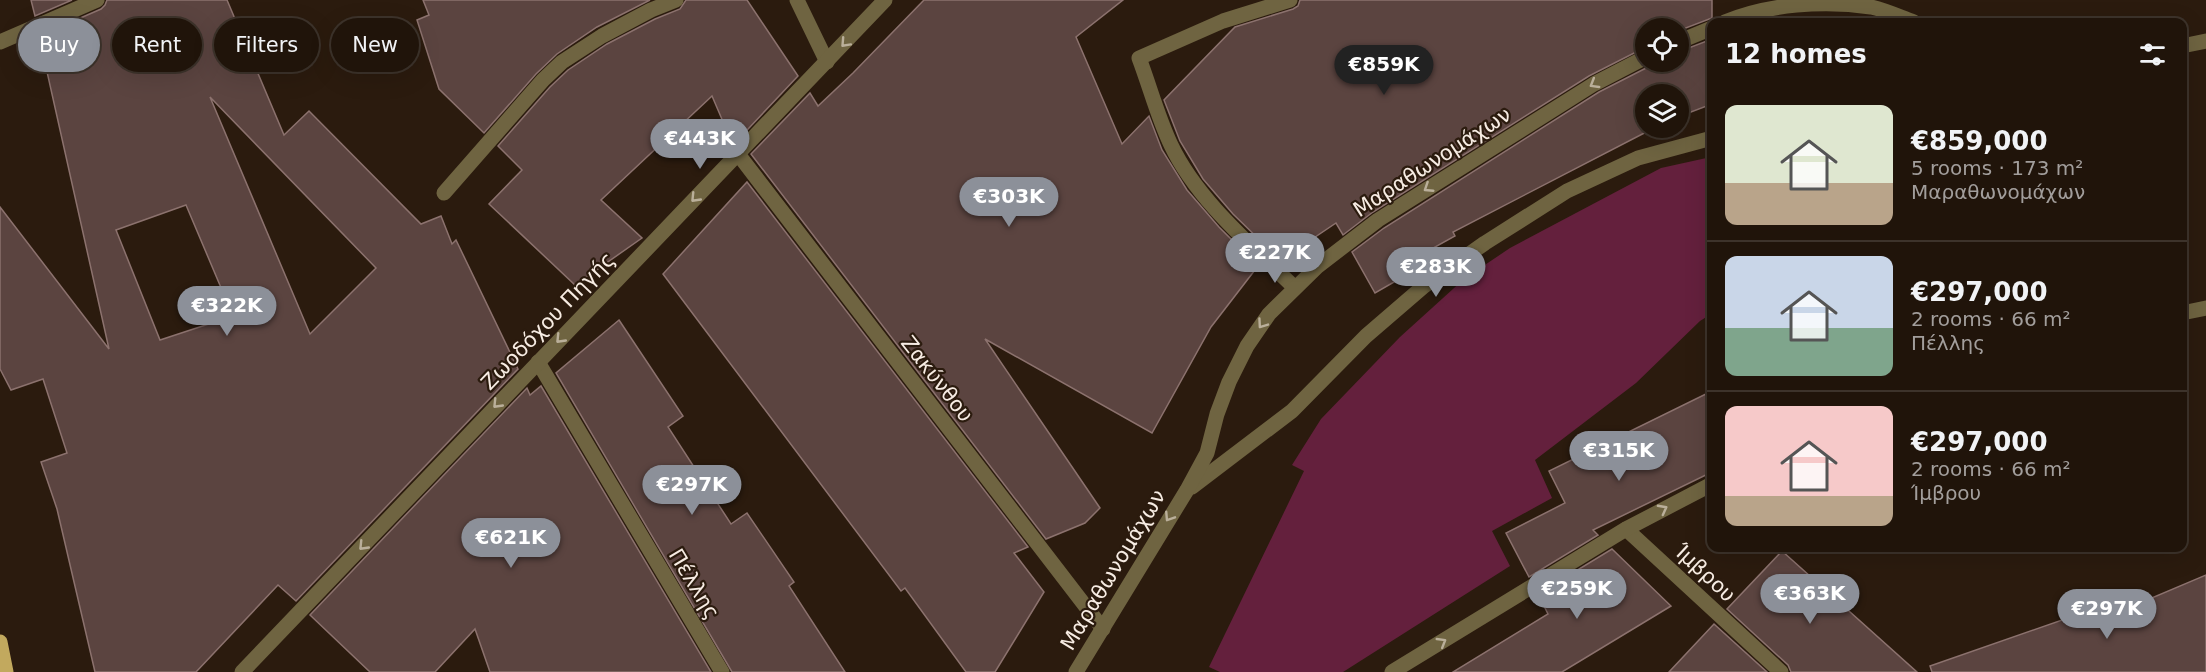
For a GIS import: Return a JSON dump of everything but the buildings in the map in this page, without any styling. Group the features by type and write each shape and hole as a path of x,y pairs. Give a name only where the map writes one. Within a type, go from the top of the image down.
{"main road":[{"path":"0,642 6,672"}],"street":[{"path":"0,42 97,0"},
{"path":"444,193 543,80 562,62 602,36 651,10 676,0"},
{"path":"797,0 827,62"},
{"name":"Ζωοδόχου Πηγής","path":"242,672 885,0"},
{"path":"1290,0 1223,21 1139,58 1171,145 1192,179 1223,218 1294,287"},
{"path":"1737,18 1762,10 1846,3 1873,8 1902,18"},
{"path":"1689,37 1707,30"},
{"path":"2187,45 2206,41"},
{"name":"Μαραθωνομάχων","path":"1076,672 1164,524 1187,490 1207,453 1217,414 1229,382 1247,346 1269,314 1294,287 1337,250 1378,220 1565,102 1635,62"},
{"name":"Μαραθωνομάχων","path":"1187,490 1292,411 1374,328 1424,286 1485,243 1567,191 1638,158 1707,139"},
{"name":"Ζακύνθου","path":"738,154 1103,629"},
{"path":"2187,312 2206,308"},
{"name":"Πέλλης","path":"538,362 722,672"},
{"path":"1392,672 1626,529 1707,487"},
{"name":"Ίμβρου","path":"1626,529 1782,672"}],"shaded area":[{"path":"1707,158 1707,317 1636,383 1535,460 1552,498 1492,531 1510,566 1343,672 1220,672 1209,667 1304,471 1292,465 1321,419 1400,337 1464,279 1510,248 1661,168"}]}
